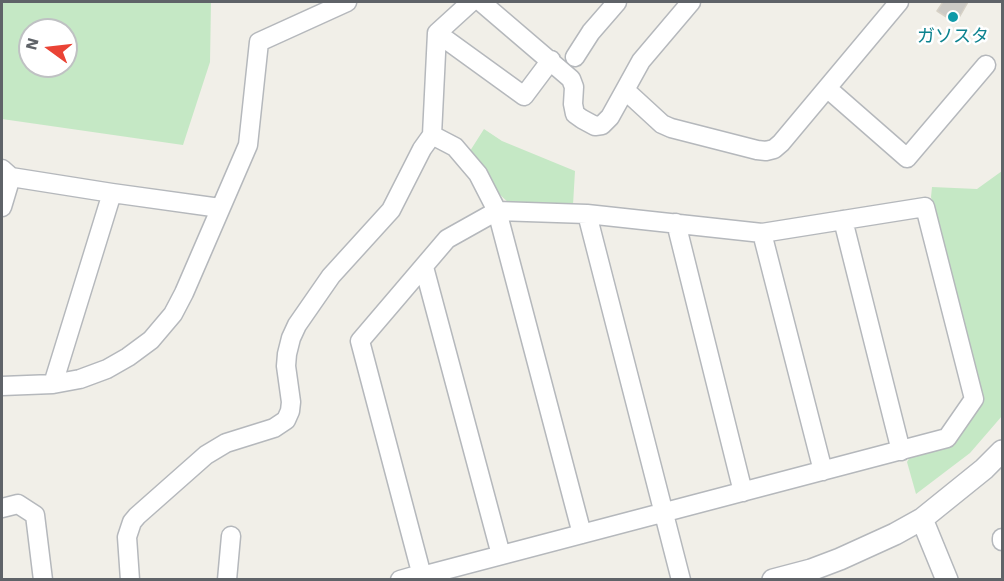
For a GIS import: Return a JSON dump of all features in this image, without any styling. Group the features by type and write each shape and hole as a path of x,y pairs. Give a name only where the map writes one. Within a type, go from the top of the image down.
{"street":[{"path":"2,386 52,384 80,379 107,369 151,340 173,314 184,292 248,146 259,42 347,2"},
{"path":"130,579 127,537 132,522 137,516 206,455 226,443 274,428 286,420 291,402 286,354 294,331 331,276 391,210 422,149 432,135 437,33 471,2"},
{"path":"481,2 571,79 574,87 575,114 595,126 602,125 610,117 641,61 692,2"},
{"path":"575,57 591,32 617,2"},
{"path":"625,90 662,124 671,128 757,150 774,149 899,2"},
{"path":"437,33 524,96 551,60"},
{"path":"827,88 907,158 986,65"},
{"path":"432,135 455,147 478,174 497,211 582,534"},
{"path":"2,207 6,173 112,193 220,208"},
{"path":"52,384 112,193"},
{"path":"400,579 414,576 422,578 501,555 947,438 974,399 925,207 762,233 587,214 497,211 447,239 360,340 422,578"},
{"path":"587,214 681,579"},
{"path":"843,220 902,451"},
{"path":"675,223 743,492"},
{"path":"762,233 823,471"},
{"path":"424,267 501,555"},
{"path":"772,579 811,570 840,559 922,519 984,469 1002,450"},
{"path":"2,508 18,504 35,515 43,579"},
{"path":"922,519 947,579"},
{"path":"227,579 231,536"}],"green space":[{"path":"2,2 211,2 210,62 183,145 2,119"},
{"path":"484,129 502,141 575,171 573,205 509,203 499,194 487,172 470,151"},
{"path":"1002,171 1002,416 970,453 916,494 907,462 910,457 953,446 984,399 931,197 932,187 977,189"}],"building":[{"name":"ガソスタ","path":"943,2 968,2 956,23 937,11"}],"place":[{"name":"ガソスタ","path":"953,17"}]}
